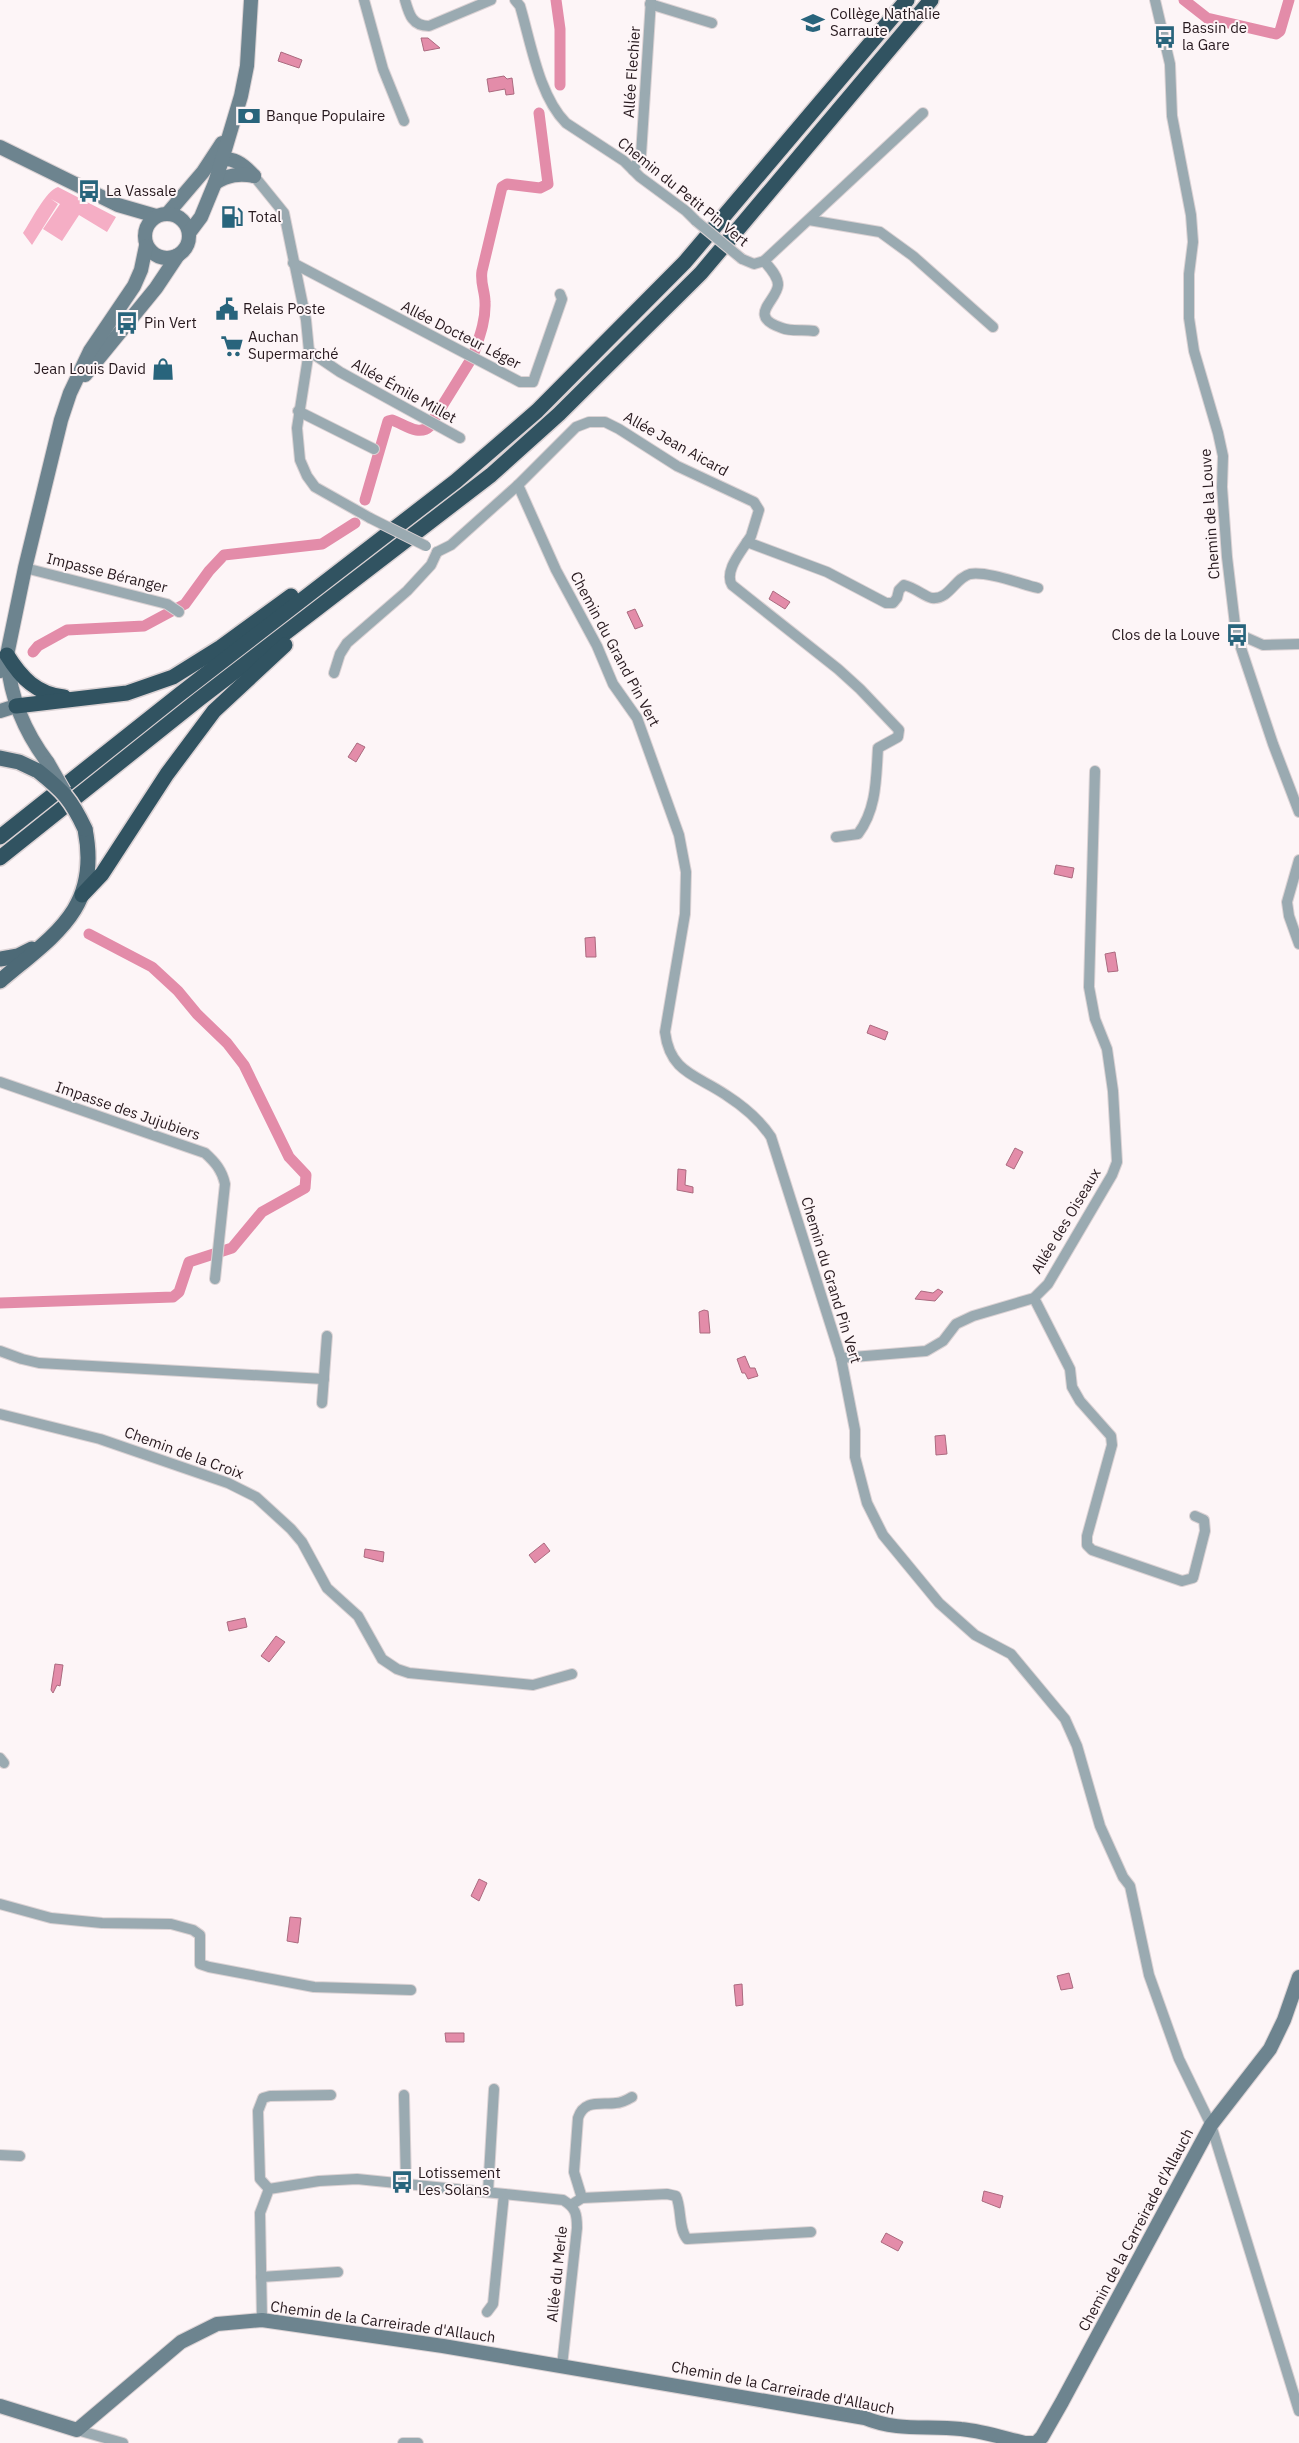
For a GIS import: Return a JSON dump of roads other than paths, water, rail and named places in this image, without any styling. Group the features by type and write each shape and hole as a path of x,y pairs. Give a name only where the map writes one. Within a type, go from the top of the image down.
{"highway":[{"path":"0,837 180,694 456,481 537,411 685,262 907,0"},
{"path":"0,858 198,700 492,475 559,414 701,273 931,0"},
{"path":"16,706 127,693 173,677 221,647 294,593 411,516"},
{"path":"82,895 102,874 167,774 214,711 370,569"},
{"path":"7,655 15,668 36,689 52,696 80,699"}],"main road":[{"path":"0,758 43,767 75,807 85,829 89,860 82,895 66,923 0,981"},
{"path":"0,959 18,956 41,944"}],"street":[{"path":"70,394 156,288 178,255 186,247 189,233 201,217 215,183 217,160 229,132 247,66 251,0"},
{"path":"364,0 382,69 404,121"},
{"path":"405,0 410,17 415,23 423,26 429,26 488,1"},
{"name":"Chemin du Petit Pin Vert","path":"515,0 520,6 544,91 558,115 566,124 624,161 632,170 686,211 742,259 754,264 764,261"},
{"name":"Chemin de la Louve","path":"1155,0 1170,64 1172,116 1192,215 1193,242 1188,274 1189,318 1194,351 1223,456 1222,487 1227,556 1236,633 1272,744 1299,812"},
{"name":"Allée Flechier","path":"632,170 641,155 651,2 712,23"},
{"path":"814,331 785,329 767,319 765,310 778,287 776,277 764,261 923,113"},
{"path":"0,147 118,205 182,220 189,233"},
{"path":"0,671 7,655 24,568 61,420 70,394 90,351 134,286 141,270 145,228 162,215 217,160 238,161 254,176 284,213 306,320 309,351 298,411 297,446 306,476 315,487 437,552 431,564 407,591 347,643 340,654 334,674"},
{"path":"215,183 232,175 254,176"},
{"path":"118,205 133,219 152,253 160,257 169,258 178,255"},
{"path":"809,220 880,232 913,256 993,327"},
{"name":"Allée Docteur Léger","path":"293,263 520,382 533,382 562,299 560,294"},
{"name":"Allée Émile Millet","path":"309,351 340,372 460,438"},
{"path":"298,411 374,449"},
{"name":"Allée Jean Aicard","path":"437,552 452,545 518,485 576,427 589,422 605,422 678,466 758,505 758,514 751,536 747,542"},
{"name":"Chemin du Grand Pin Vert","path":"518,485 556,570 597,646 613,684 637,718 680,835 686,872 685,914 665,1032 667,1048 681,1068 726,1095 762,1124 771,1137 841,1358 855,1430 855,1457 867,1503 883,1535 939,1603 975,1635 1011,1654 1065,1719 1077,1746 1100,1826 1123,1876 1130,1886 1148,1975 1179,2058 1211,2125 1299,2410"},
{"path":"836,837 858,834 866,823 875,793 878,748 898,737 898,730 849,679 732,585 729,580 729,573 747,542 827,572 886,602 893,603 897,598 899,590 904,586 920,590 933,598 941,597 960,578 978,573 1038,588"},
{"name":"Impasse Béranger","path":"24,568 176,609"},
{"path":"1236,633 1263,645 1299,644"},
{"path":"7,655 9,682 16,706 43,767"},
{"path":"0,712 16,706"},
{"name":"Allée des Oiseaux","path":"1034,1298 1048,1284 1112,1175 1117,1162 1113,1092 1108,1058 1094,1019 1089,986 1095,771"},
{"path":"1299,860 1287,902 1289,916 1299,944"},
{"name":"Impasse des Jujubiers","path":"0,1082 205,1153 222,1172 225,1184 215,1279"},
{"path":"841,1358 926,1351 943,1341 956,1324 973,1316 1034,1298 1070,1369 1072,1387 1080,1401 1111,1436 1112,1445 1087,1536 1087,1545 1092,1550 1182,1581 1188,1581 1193,1578 1205,1531 1204,1520 1195,1516"},
{"path":"322,1403 327,1336"},
{"path":"0,1351 39,1363 324,1379"},
{"name":"Chemin de la Croix","path":"0,1414 100,1439 228,1483 256,1497 291,1529 302,1542 327,1588 358,1616 382,1659 396,1669 409,1673 534,1685 572,1674"},
{"path":"0,1904 51,1918 102,1923 171,1924 193,1930 200,1936 200,1964 209,1967 314,1987 411,1990"},
{"name":"Chemin de la Carreirade d'Allauch","path":"77,2430 180,2342 217,2324 262,2320 443,2346 562,2366 865,2418 882,2425 931,2429 960,2428 1036,2443 1045,2433 1211,2125 1270,2049 1284,2020 1299,1977"},
{"path":"488,2192 494,2089"},
{"path":"262,2320 260,2213 269,2189 260,2179 258,2111 263,2098 270,2096 331,2095"},
{"path":"404,2095 406,2183"},
{"path":"582,2198 574,2172 581,2110 588,2105 618,2103 632,2098"},
{"path":"0,2155 20,2156"},
{"name":"Allée du Merle","path":"269,2189 310,2182 357,2179 563,2200 571,2205 577,2213 577,2228 562,2366"},
{"path":"487,2312 493,2304 504,2194"},
{"path":"571,2205 582,2198 667,2194 676,2196 684,2235 687,2239 811,2232"},
{"path":"261,2277 338,2272"},
{"path":"0,2406 122,2443"},
{"path":"403,2443 418,2443"}],"waterway":[{"path":"556,0 560,29 560,85"},
{"path":"1184,0 1207,18 1276,34 1280,31 1289,0"},
{"path":"473,356 482,329 485,309 482,271 502,187 507,184 540,188 548,184 539,113"},
{"path":"434,419 470,361"},
{"path":"365,500 388,421 392,420 416,430 426,429 430,426"},
{"path":"33,652 38,646 67,630 144,626 185,604 209,571 224,555 322,544 355,523"},
{"path":"0,1303 173,1297 179,1292 189,1262 232,1248 262,1212 305,1188 306,1175 289,1157 244,1065 227,1043 197,1014 178,991 152,967 89,934"}],"place":[{"name":"Collège Nathalie Sarraute","path":"813,23"},
{"name":"Bassin de la Gare","path":"1165,37"},
{"name":"Banque Populaire","path":"249,116"},
{"name":"La Vassale","path":"89,191"},
{"name":"Total","path":"232,217"},
{"name":"Relais Poste","path":"227,309"},
{"name":"Pin Vert","path":"127,323"},
{"name":"Auchan Supermarché","path":"232,346"},
{"name":"Jean Louis David","path":"163,369"},
{"name":"Clos de la Louve","path":"1237,635"},
{"name":"Lotissement Les Solans","path":"402,2182"}]}
